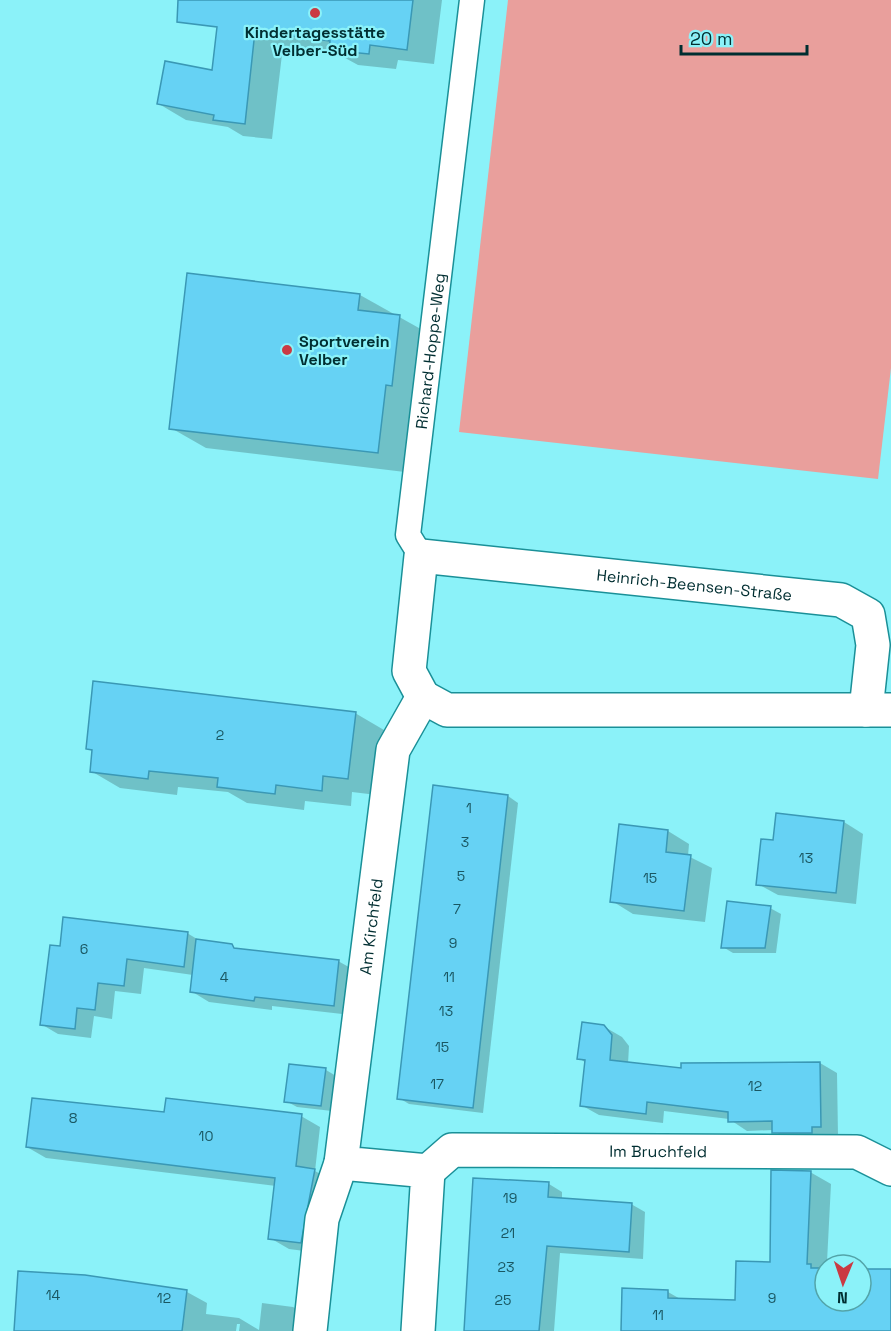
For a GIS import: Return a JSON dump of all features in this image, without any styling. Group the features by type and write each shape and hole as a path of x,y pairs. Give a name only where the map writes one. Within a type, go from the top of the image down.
{"street":[{"path":"421,556 409,671 423,697"},
{"name":"Heinrich-Beensen-Straße","path":"421,556 841,600 868,615 879,710 447,710 423,697"},
{"name":"Am Kirchfeld","path":"310,1331 322,1219 341,1163 393,750 423,697"},
{"name":"Im Bruchfeld","path":"428,1170 452,1150 857,1152 891,1169"},
{"path":"341,1163 428,1170 418,1331"}],"lane":[{"name":"Richard-Hoppe-Weg","path":"421,556 408,535 472,0"}],"shaded area":[{"path":"508,0 891,0 891,368 878,479 459,432"}],"building":[{"path":"178,0 413,0 407,50 370,45 369,54 329,50 330,41 255,31 245,124 213,120 214,115 157,104 165,61 212,70 217,27 177,22"},
{"name":"Sportverein Velber","path":"187,273 360,294 358,310 400,315 392,386 386,385 378,453 169,429"},
{"path":"93,681 356,712 348,779 323,776 322,791 276,785 275,794 217,787 218,778 149,771 148,779 90,772 92,750 86,749"},
{"path":"433,785 508,795 473,1108 397,1099"},
{"path":"776,813 844,821 836,893 756,885 761,839 773,840"},
{"path":"619,824 668,830 666,852 691,855 684,911 610,902"},
{"path":"727,901 771,906 765,948 721,948"},
{"path":"63,917 188,932 184,967 127,959 124,986 98,983 95,1010 77,1008 75,1029 40,1025 50,945 60,946"},
{"path":"196,939 232,944 234,948 339,960 334,1006 255,997 254,1001 190,992"},
{"path":"582,1022 604,1025 612,1035 610,1060 681,1068 681,1063 820,1062 821,1127 812,1127 812,1133 772,1133 772,1121 728,1122 728,1112 647,1102 646,1114 580,1106 585,1060 577,1059"},
{"path":"289,1064 326,1068 321,1106 284,1102"},
{"path":"32,1098 164,1112 166,1098 302,1114 296,1166 315,1169 301,1243 268,1239 275,1178 26,1147"},
{"path":"771,1170 811,1171 807,1264 811,1264 813,1268 813,1313 873,1313 873,1269 891,1269 891,1331 621,1331 622,1288 668,1290 668,1298 735,1300 736,1261 770,1262"},
{"path":"473,1178 549,1182 548,1197 632,1203 629,1252 547,1246 539,1331 464,1331"},
{"path":"18,1271 85,1275 187,1290 182,1331 14,1331"}],"place":[{"name":"Kindertagesstätte Velber-Süd","path":"315,13"},
{"name":"Sportverein Velber","path":"287,350"}]}
